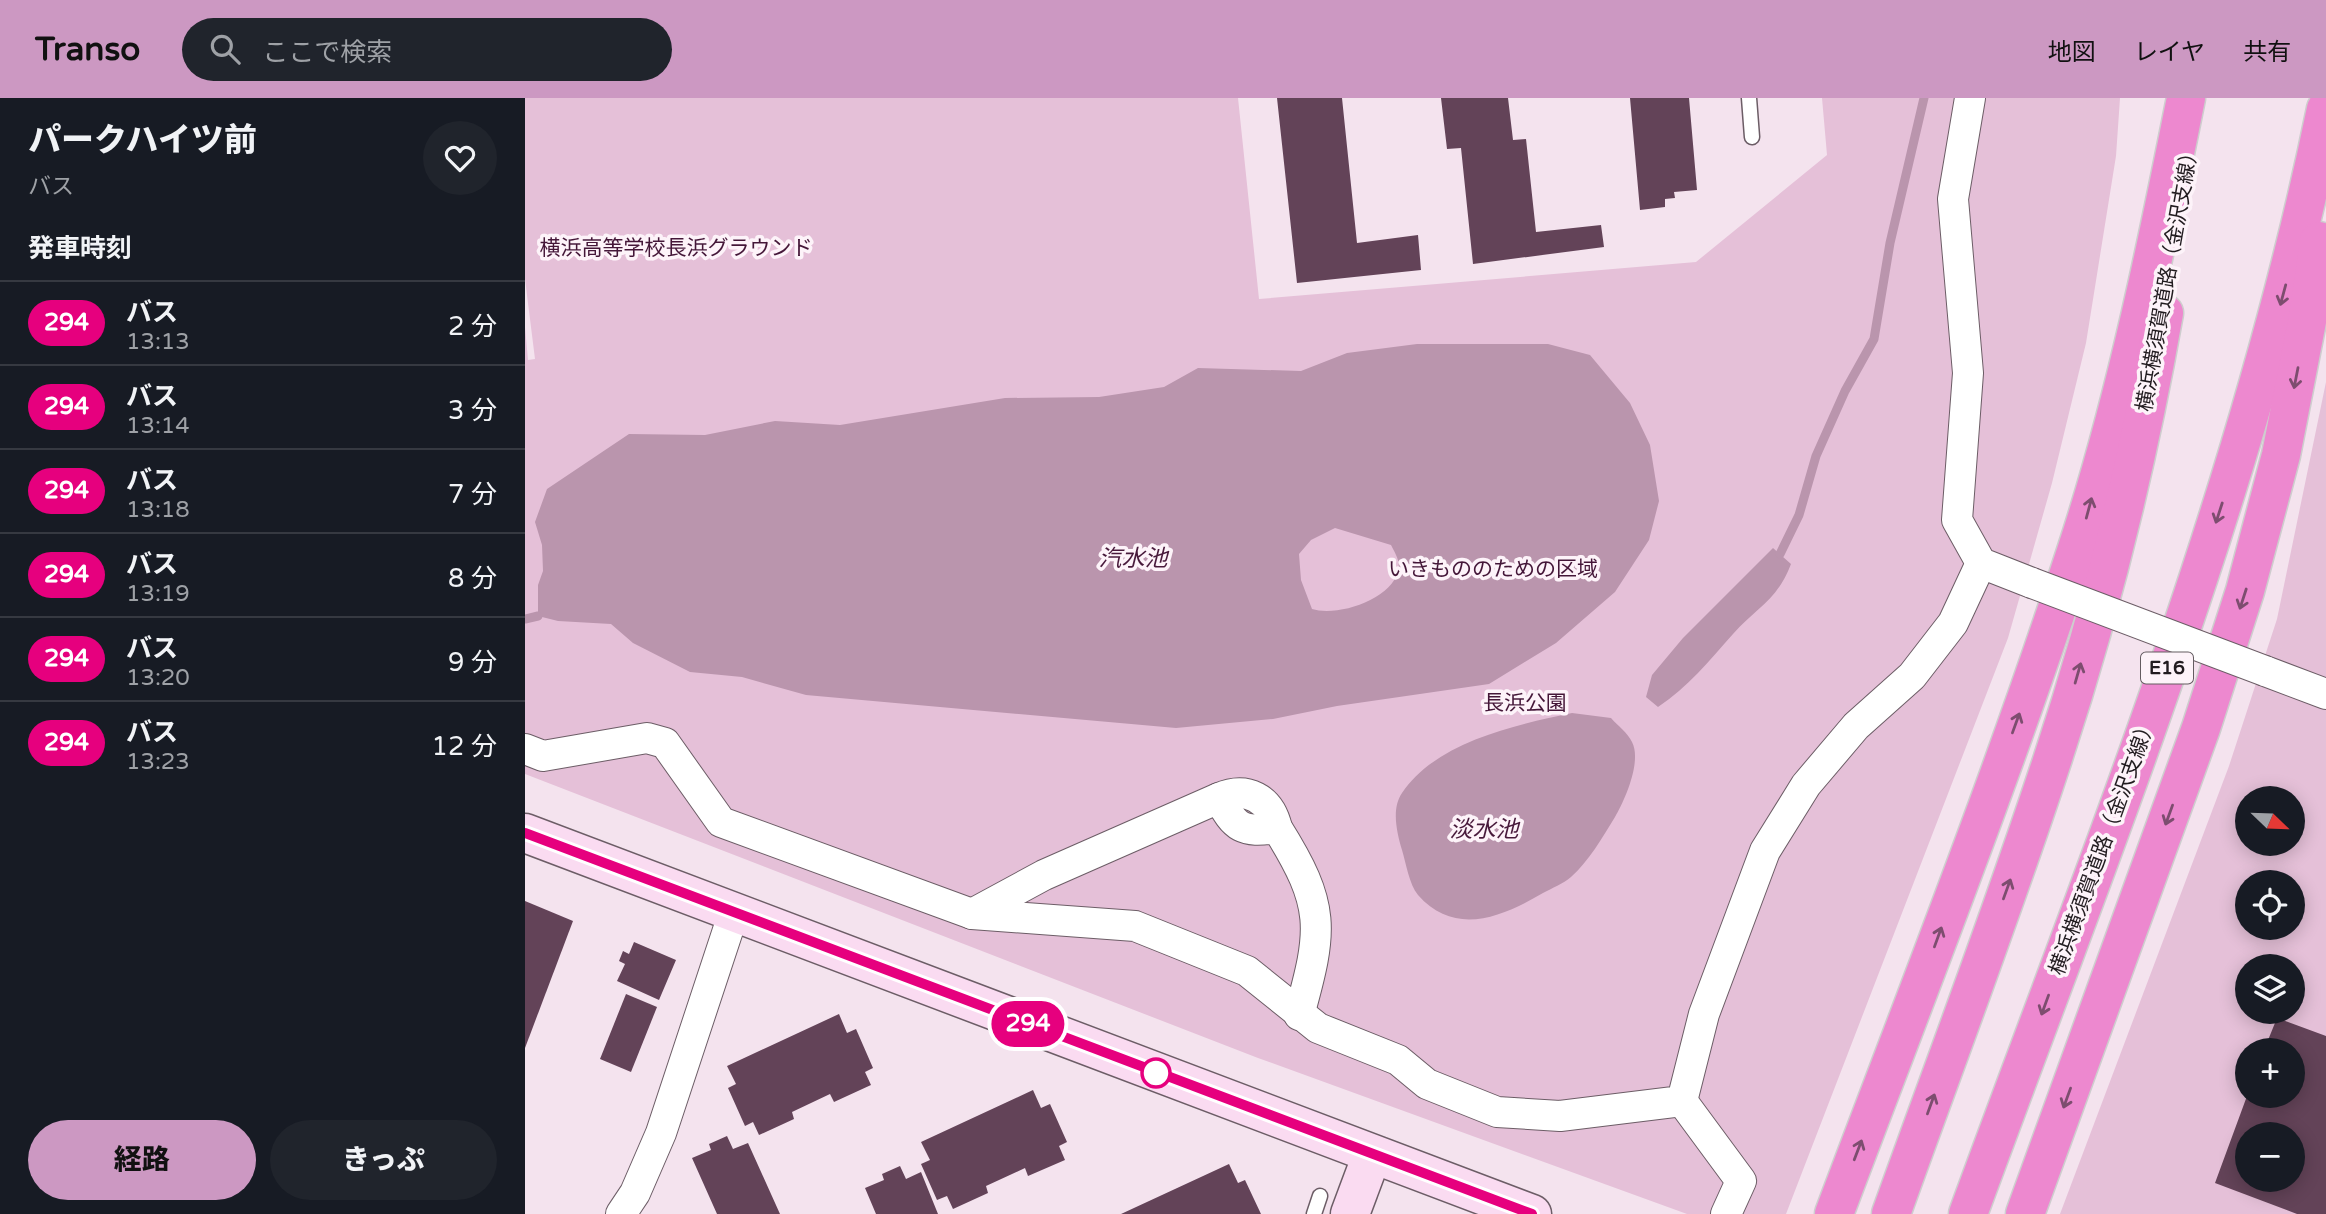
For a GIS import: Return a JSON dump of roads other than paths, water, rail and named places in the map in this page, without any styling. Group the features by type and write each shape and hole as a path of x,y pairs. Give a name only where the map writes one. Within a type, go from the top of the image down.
{"highway":[{"path":"1834,1214 1948,911 2082,531 2155,253 2186,98"},
{"name":"横浜横須賀道路（金沢支線）","path":"1891,1214 2050,769 2106,579 2151,387 2188,183 2197,98"},
{"name":"横浜横須賀道路（金沢支線）","path":"1968,1214 2123,792 2242,443 2303,221 2326,109"},
{"path":"2025,1214 2201,728 2245,591 2283,442 2309,311 2326,190"}],"street":[{"path":"1971,98 1953,199 1968,373 1957,520 1981,564 2326,694"},
{"path":"1682,1101 1704,1014 1765,851 1806,785 1856,726 1912,676 1952,623 1981,564"},
{"path":"525,749 543,756 647,738 665,743 721,822 972,914 1135,926 1247,971 1318,1028 1398,1060 1427,1084 1497,1112 1560,1116 1682,1101"},
{"path":"972,914 1044,875 1219,798 1231,820 1245,829 1277,828 1303,869 1315,914 1316,953 1299,1015"},
{"path":"525,834 1532,1214"},
{"path":"621,1214 635,1193 661,1133 734,912"},
{"path":"1682,1101 1741,1181 1726,1214"},
{"path":"1335,1205 1372,1155"}],"lane":[{"path":"1749,98 1752,137"},
{"path":"1314,1214 1335,1205"}],"water":[{"name":"汽水池","path":"1417,344 1548,344 1590,355 1630,403 1650,445 1659,501 1649,540 1615,592 1556,643 1489,684 1337,706 1273,719 1176,728 806,695 742,677 690,672 633,643 611,624 558,621 538,616 538,585 543,571 542,545 535,522 547,489 629,434 705,435 775,421 840,425 1005,398 1099,397 1164,387 1198,368 1301,371 1347,353","holes":["1335,528 1391,545 1399,568 1385,590 1362,604 1348,608 1335,611 1312,609 1301,580 1299,554 1311,540"]},
{"path":"1773,548 1791,564 1779,587 1689,682 1658,707 1646,697 1652,675 1683,638"},
{"name":"淡水池","path":"1572,713 1611,718 1628,735 1635,750 1634,770 1623,801 1589,857 1565,882 1495,915 1463,919 1447,916 1432,908 1415,890 1400,843 1396,814 1402,793 1417,775 1456,748 1502,730"}],"waterway":[{"path":"1780,554 1799,515 1816,456 1845,391 1874,339 1890,243 1924,98"},
{"path":"525,619 538,616"}],"park label":[{"name":"横浜高等学校長浜グラウンド","path":"676,248"},
{"name":"いきもののための区域","path":"1493,569"},
{"name":"長浜公園","path":"1525,703"}]}
